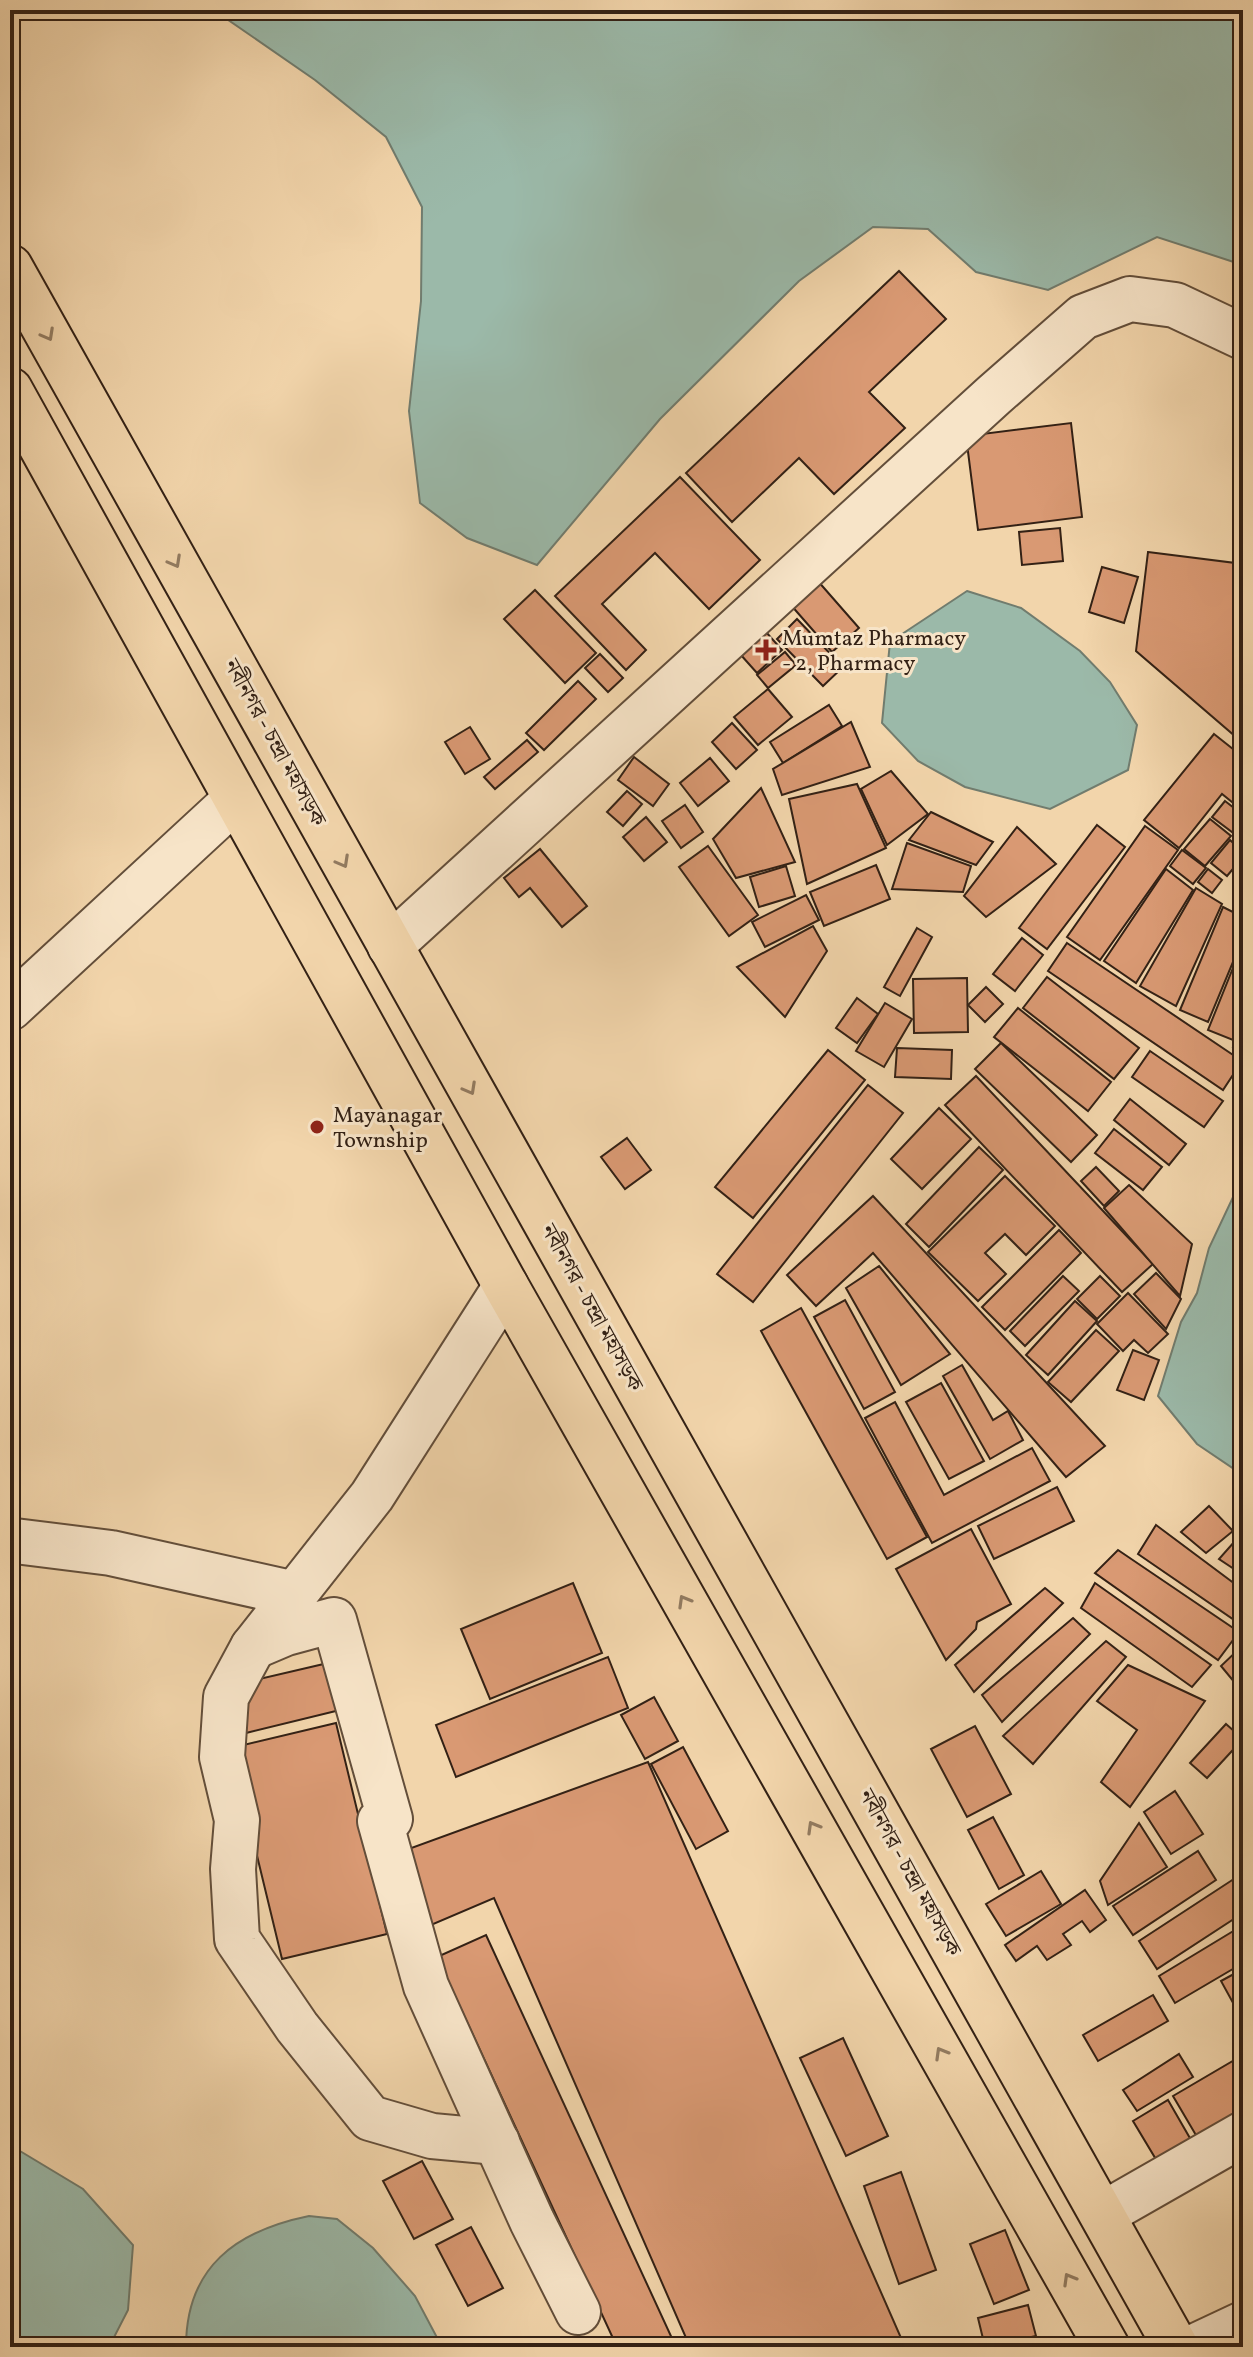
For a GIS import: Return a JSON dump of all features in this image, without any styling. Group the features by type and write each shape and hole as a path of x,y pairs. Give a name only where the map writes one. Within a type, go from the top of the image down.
{"highway":[{"name":"নবীনগর - চন্দ্রা মহাসড়ক","path":"10,267 1176,2347"},
{"path":"10,390 506,1286 1107,2347"}],"street":[{"path":"390,946 1083,317 1130,299 1175,305 1243,337"},
{"path":"10,1008 235,800"},
{"path":"497,2142 432,2136 370,2118 297,2027 237,1939 233,1869 237,1820 222,1757 226,1697 253,1647 372,1496 506,1286"},
{"path":"10,1543 15,1541 111,1553 295,1594"},
{"path":"253,1647 286,1633 334,1620 390,1819 380,1821 426,1986 578,2312"},
{"path":"1103,2214 1243,2134"},
{"path":"1194,2347 1243,2324"}],"shaded area":[{"path":"221,10 1243,10 1243,265 1157,237 1048,290 976,272 928,229 873,227 799,281 660,419 537,565 467,538 420,503 409,411 421,301 422,207 386,137 315,80 224,17"},
{"path":"967,591 1021,608 1080,651 1110,682 1137,725 1128,770 1050,809 965,787 918,761 882,723 890,642"},
{"path":"1243,1176 1243,1475 1197,1444 1158,1396 1181,1322 1197,1293 1209,1248"},
{"path":"10,2145 83,2189 133,2245 128,2310 109,2347 10,2347"},
{"path":"309,2216 337,2219 373,2248 415,2296 442,2347 186,2347 188,2319 195,2295 220,2257 259,2232"}],"building":[{"path":"899,271 946,319 869,392 905,428 834,494 799,458 732,522 686,473"},
{"path":"1071,423 1082,517 978,530 966,436"},
{"path":"680,477 760,560 709,609 655,553 602,604 646,650 626,670 555,596"},
{"path":"1060,528 1063,561 1022,565 1019,532"},
{"path":"1148,552 1243,564 1243,743 1136,651"},
{"path":"1102,567 1138,577 1124,623 1089,612"},
{"path":"810,572 859,628 832,652 783,596"},
{"path":"535,590 596,653 565,683 504,619"},
{"path":"797,619 843,667 823,686 777,639"},
{"path":"757,622 782,650 757,673 732,645"},
{"path":"785,652 796,665 768,688 757,675"},
{"path":"600,654 623,678 608,692 585,668"},
{"path":"578,681 596,699 544,750 526,733"},
{"path":"768,689 792,717 758,745 734,717"},
{"path":"829,705 842,726 783,763 770,742"},
{"path":"851,722 870,767 782,795 773,769"},
{"path":"732,723 757,750 736,769 712,742"},
{"path":"470,727 490,759 465,774 445,742"},
{"path":"1214,734 1243,757 1243,811 1222,794 1179,848 1144,820"},
{"path":"527,740 538,752 495,789 484,777"},
{"path":"634,757 669,784 653,806 618,780"},
{"path":"710,758 729,781 698,806 680,783"},
{"path":"891,771 928,814 887,845 861,789"},
{"path":"857,784 886,848 807,884 789,799"},
{"path":"761,788 795,862 736,878 713,839"},
{"path":"627,791 642,804 623,826 607,812"},
{"path":"1225,801 1243,815 1243,834 1240,838 1212,817"},
{"path":"685,805 703,832 681,848 662,821"},
{"path":"931,812 993,842 976,865 909,840"},
{"path":"646,817 667,842 644,861 623,837"},
{"path":"1210,819 1231,836 1205,866 1184,849"},
{"path":"1097,825 1125,847 1047,949 1019,928"},
{"path":"1145,826 1178,850 1100,960 1067,937"},
{"path":"1017,827 1056,864 986,917 964,896"},
{"path":"1230,840 1243,852 1243,857 1227,876 1211,863"},
{"path":"907,843 971,866 963,892 892,889"},
{"path":"708,846 758,915 729,936 679,867"},
{"path":"540,849 587,906 562,927 530,888 519,897 504,878"},
{"path":"1182,850 1206,868 1193,884 1170,866"},
{"path":"876,865 890,899 824,926 810,892"},
{"path":"786,866 795,896 759,907 750,877"},
{"path":"1166,869 1193,890 1136,983 1104,961"},
{"path":"1208,869 1222,880 1212,893 1198,882"},
{"path":"1196,888 1222,904 1176,1006 1140,986"},
{"path":"806,895 819,920 765,947 752,922"},
{"path":"1223,907 1243,917 1243,938 1208,1022 1180,1010"},
{"path":"813,926 827,951 785,1017 737,967"},
{"path":"917,928 932,937 900,996 884,987"},
{"path":"1022,938 1043,955 1015,991 993,974"},
{"path":"1067,943 1242,1061 1223,1090 1048,971"},
{"path":"1243,943 1243,1016 1233,1040 1208,1030"},
{"path":"1047,977 1139,1048 1114,1079 1023,1008"},
{"path":"967,978 968,1032 914,1033 913,979"},
{"path":"986,987 1003,1004 985,1022 968,1005"},
{"path":"857,998 878,1014 857,1043 836,1028"},
{"path":"885,1003 912,1019 884,1067 856,1051"},
{"path":"1018,1008 1111,1082 1088,1111 994,1037"},
{"path":"1243,1024 1243,1052 1233,1047"},
{"path":"1001,1043 1097,1135 1071,1162 975,1069"},
{"path":"897,1048 952,1050 951,1079 895,1077"},
{"path":"828,1050 865,1080 753,1218 715,1187"},
{"path":"1150,1051 1223,1101 1204,1127 1132,1077"},
{"path":"976,1076 1153,1264 1122,1292 945,1105"},
{"path":"868,1085 903,1113 753,1302 717,1274"},
{"path":"1130,1099 1186,1144 1169,1165 1114,1120"},
{"path":"939,1108 971,1139 922,1189 891,1159"},
{"path":"1114,1129 1162,1167 1143,1190 1095,1153"},
{"path":"627,1138 651,1170 625,1189 601,1157"},
{"path":"979,1147 1003,1170 929,1247 906,1224"},
{"path":"1096,1167 1119,1191 1104,1206 1081,1181"},
{"path":"1005,1176 1055,1226 1026,1255 1005,1234 985,1253 1006,1274 978,1301 928,1252"},
{"path":"1129,1185 1192,1244 1180,1296 1104,1208"},
{"path":"873,1196 1105,1446 1066,1477 873,1253 816,1306 787,1275"},
{"path":"1059,1230 1081,1253 1005,1330 982,1307"},
{"path":"879,1266 950,1354 901,1385 846,1288"},
{"path":"1156,1273 1181,1299 1166,1329 1134,1294"},
{"path":"1063,1276 1079,1291 1025,1346 1010,1331"},
{"path":"1100,1276 1120,1296 1097,1319 1077,1299"},
{"path":"1128,1293 1168,1334 1148,1353 1134,1340 1123,1351 1097,1324"},
{"path":"845,1300 895,1392 864,1409 814,1317"},
{"path":"1075,1301 1097,1321 1048,1375 1026,1355"},
{"path":"801,1308 927,1537 887,1559 761,1331"},
{"path":"1096,1330 1119,1351 1071,1402 1048,1382"},
{"path":"1133,1350 1159,1360 1144,1400 1117,1390"},
{"path":"962,1365 993,1420 1008,1411 1023,1440 990,1459 943,1376"},
{"path":"941,1383 984,1461 949,1479 906,1402"},
{"path":"895,1402 944,1495 1032,1448 1050,1481 932,1543 865,1418"},
{"path":"1057,1487 1074,1521 994,1559 978,1526"},
{"path":"1209,1506 1233,1531 1206,1553 1181,1532"},
{"path":"1156,1525 1243,1590 1243,1626 1138,1554"},
{"path":"971,1529 1011,1604 977,1622 976,1629 946,1660 896,1569"},
{"path":"1243,1532 1243,1575 1219,1559"},
{"path":"1118,1550 1239,1632 1218,1660 1095,1573"},
{"path":"573,1583 602,1653 490,1699 461,1629"},
{"path":"1095,1583 1211,1665 1192,1687 1081,1608"},
{"path":"1045,1588 1063,1603 974,1692 955,1665"},
{"path":"1073,1618 1090,1634 1002,1722 982,1695"},
{"path":"1106,1641 1126,1657 1033,1764 1003,1736"},
{"path":"1243,1645 1243,1686 1240,1689 1221,1666"},
{"path":"608,1657 628,1708 456,1777 436,1725"},
{"path":"328,1663 340,1710 246,1733 234,1685"},
{"path":"1128,1665 1205,1701 1130,1807 1101,1782 1137,1730 1097,1701"},
{"path":"654,1697 678,1741 645,1759 621,1715"},
{"path":"336,1723 387,1934 282,1959 231,1748"},
{"path":"1226,1724 1243,1739 1207,1778 1190,1763"},
{"path":"975,1726 1011,1794 967,1817 931,1749"},
{"path":"683,1747 728,1831 696,1849 651,1764"},
{"path":"648,1762 905,2347 690,2347 494,1898 424,1928 392,1855"},
{"path":"1175,1791 1203,1834 1171,1854 1144,1812"},
{"path":"993,1817 1024,1875 999,1889 968,1830"},
{"path":"1139,1823 1167,1867 1108,1905 1100,1881"},
{"path":"1198,1851 1216,1880 1133,1935 1113,1906"},
{"path":"1041,1871 1061,1904 1006,1936 986,1904"},
{"path":"1243,1873 1243,1913 1157,1969 1139,1941"},
{"path":"1085,1890 1106,1920 1090,1932 1082,1921 1063,1934 1071,1945 1047,1960 1037,1946 1016,1961 1005,1945"},
{"path":"1240,1927 1243,1931 1243,1963 1175,2003 1159,1976"},
{"path":"486,1935 676,2347 617,2347 437,1957"},
{"path":"1243,1969 1243,2021 1221,1981"},
{"path":"1153,1995 1168,2021 1098,2061 1083,2035"},
{"path":"843,2038 888,2136 846,2156 800,2058"},
{"path":"1179,2054 1193,2077 1137,2111 1123,2090"},
{"path":"1243,2055 1243,2117 1200,2142 1173,2096"},
{"path":"1168,2100 1191,2140 1157,2161 1133,2121"},
{"path":"422,2161 453,2219 414,2239 383,2181"},
{"path":"901,2172 936,2270 899,2284 864,2186"},
{"path":"471,2227 503,2288 468,2306 436,2245"},
{"path":"1005,2230 1029,2290 994,2304 970,2244"},
{"path":"1028,2305 1036,2336 985,2347 978,2318"}],"place":[{"name":"Mumtaz Pharmacy - 2, Pharmacy","path":"766,650"},
{"name":"Mayanagar Township","path":"317,1127"}]}
